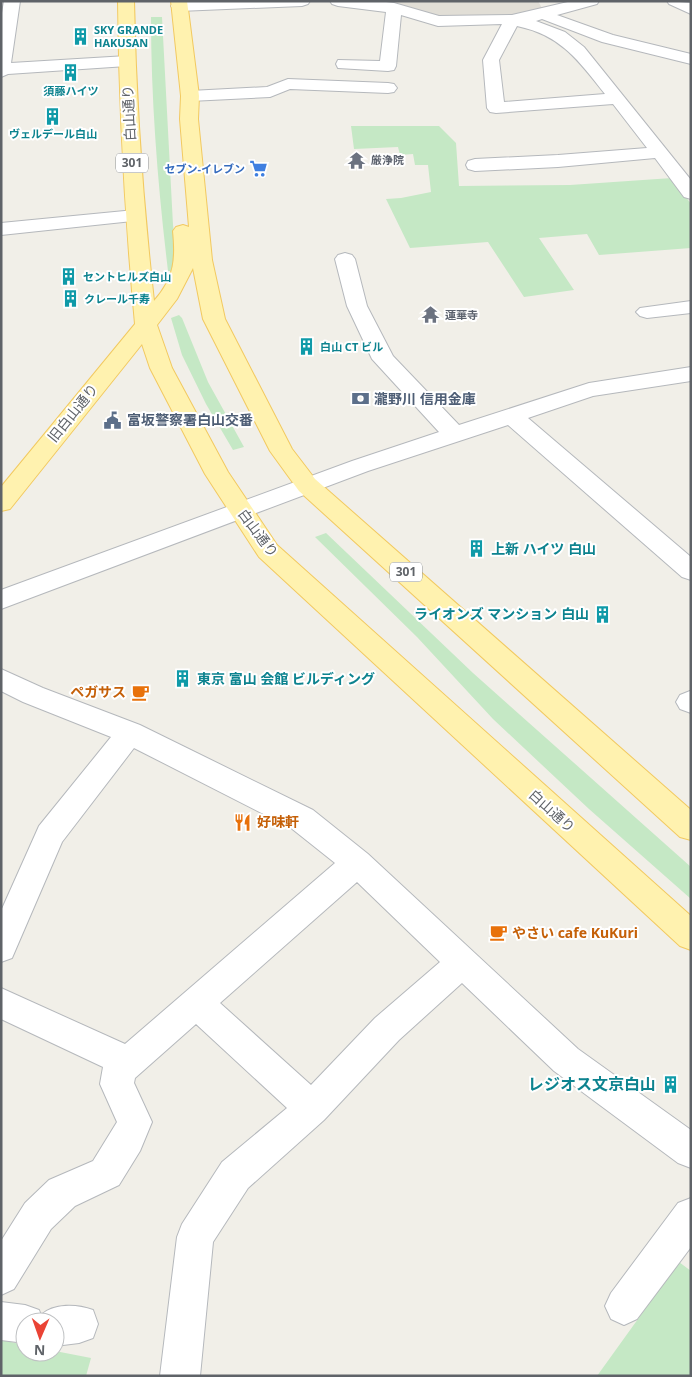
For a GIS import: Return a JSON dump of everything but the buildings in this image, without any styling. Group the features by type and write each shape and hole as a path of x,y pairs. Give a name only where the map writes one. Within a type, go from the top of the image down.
{"main road":[{"name":"白山通り","path":"126,1 134,216 146,325 161,368 217,474 268,551 691,936"},
{"name":"301","path":"179,3 190,96 189,119 202,260 214,319 282,451 307,485 691,828"},
{"name":"301","path":"146,325 179,281 186,261 177,157 189,119"},
{"name":"旧白山通り","path":"1,503 146,325"}],"street":[{"path":"12,1 1,70 127,61"},
{"path":"179,3 302,1"},
{"path":"338,1 394,8 438,21 512,20 525,22 556,34 567,41 591,65 689,187"},
{"path":"512,20 540,15 591,1"},
{"path":"675,1 691,9"},
{"path":"344,64 388,66 394,8"},
{"path":"540,15 608,39 691,59"},
{"path":"512,20 491,60 496,108 617,98"},
{"path":"190,96 270,92 288,84 388,88"},
{"path":"475,165 558,161 660,152"},
{"path":"1,229 134,216"},
{"path":"345,259 357,306 383,359 455,435"},
{"path":"647,312 691,307"},
{"path":"1,600 241,512 307,485 589,390 691,374"},
{"path":"512,416 691,571"},
{"path":"1,679 33,695 130,733 302,819 357,863 566,1060 691,1151"},
{"path":"1,948 50,835 130,733"},
{"path":"1,1276 38,1216 62,1194 112,1176 135,1122 117,1084 118,1071 357,863"},
{"path":"180,1376 194,1237 235,1175 312,1108 387,1029 462,962"},
{"path":"196,1002 312,1108"},
{"path":"1,1003 128,1062"},
{"path":"624,1306 691,1216"},
{"path":"1,1321 15,1323"}],"shaded area":[{"path":"372,1 538,1 543,10 525,14 439,17 413,8"}],"green space":[{"path":"151,17 162,17 173,225 178,261 172,271 168,271 158,176 152,81"},
{"path":"351,126 439,126 456,143 459,186 570,185 672,178 691,204 691,248 599,255 587,234 539,238 574,290 524,297 488,242 410,248 386,199 431,192 428,165 415,165 413,154 400,155 398,147 354,149"},
{"path":"179,315 182,318 208,382 244,447 233,450 206,404 182,355 171,318"},
{"path":"326,533 473,673 691,867 691,899 589,809 493,719 417,637 315,537"},
{"path":"679,1262 691,1271 691,1376 597,1376"},
{"path":"1,1340 15,1343 15,1362 65,1362 65,1353 91,1358 86,1376 1,1376"}],"place":[{"name":"SKY GRANDE HAKUSAN","path":"80,36"},
{"name":"須藤ハイツ","path":"71,73"},
{"name":"ヴェルデール白山","path":"53,116"},
{"name":"厳浄院","path":"357,160"},
{"name":"セブン-イレブン","path":"259,169"},
{"name":"セントヒルズ白山","path":"69,277"},
{"name":"クレール千寿","path":"70,299"},
{"name":"蓮華寺","path":"431,315"},
{"name":"白山 CT ビル","path":"306,347"},
{"name":"瀧野川 信用金庫","path":"360,399"},
{"name":"富坂警察署白山交番","path":"113,420"},
{"name":"上新 ハイツ 白山","path":"477,549"},
{"name":"ライオンズ マンション 白山","path":"603,614"},
{"name":"東京 富山 会館 ビルディング","path":"183,679"},
{"name":"ペガサス","path":"140,692"},
{"name":"好味軒","path":"243,822"},
{"name":"やさい cafe KuKuri","path":"498,933"},
{"name":"レジオス文京白山","path":"670,1084"}]}
